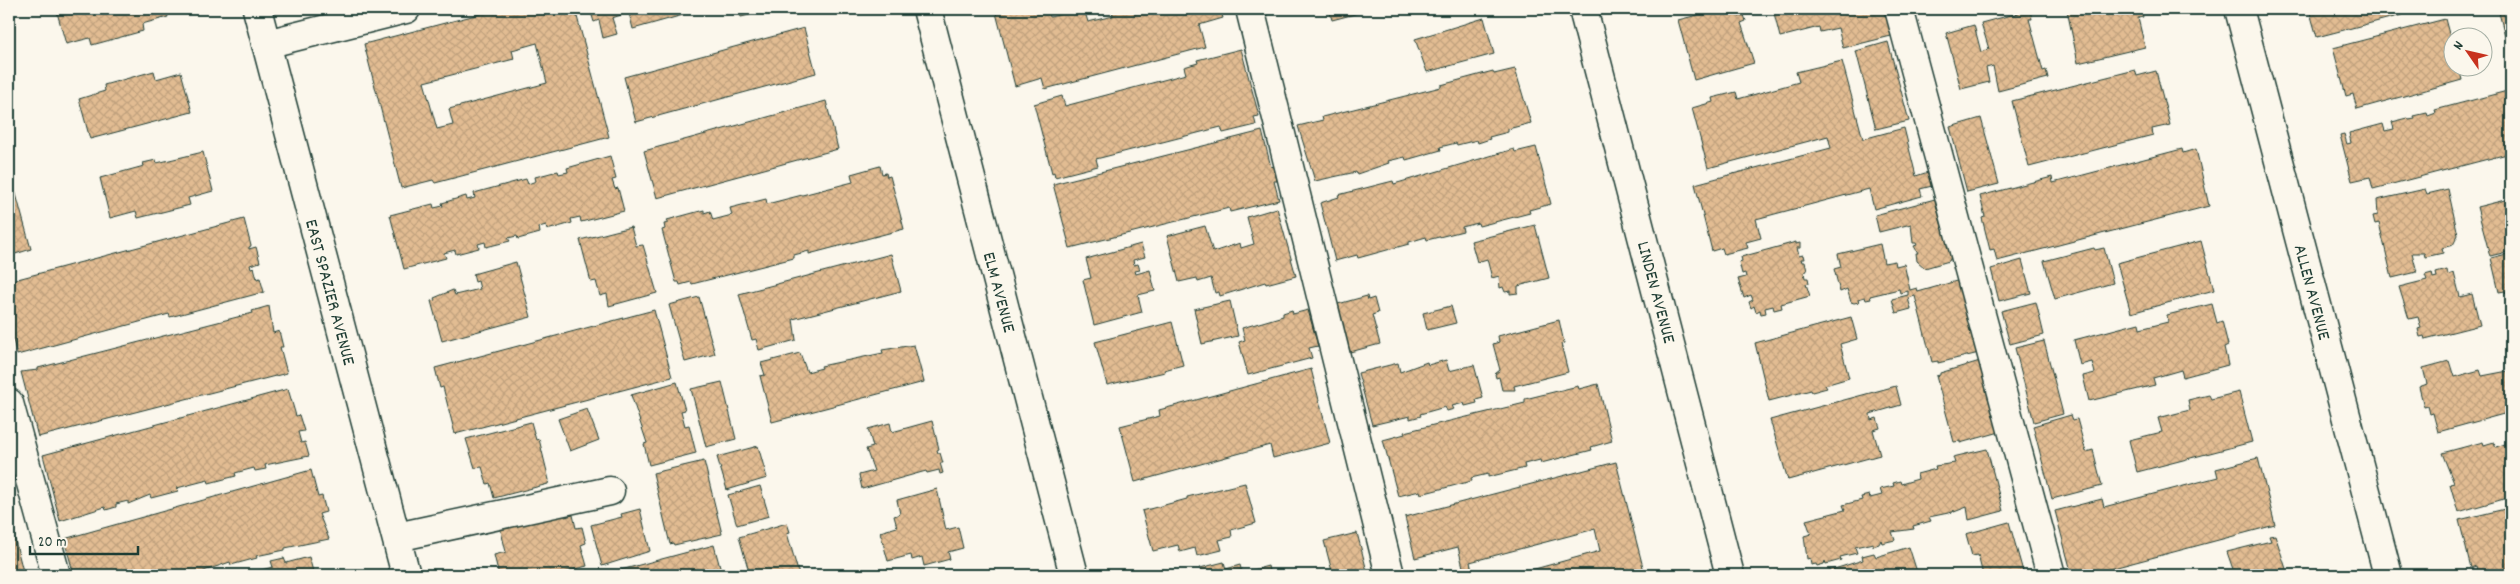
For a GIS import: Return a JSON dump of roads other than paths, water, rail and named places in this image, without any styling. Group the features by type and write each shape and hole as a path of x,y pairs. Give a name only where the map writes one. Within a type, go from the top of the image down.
{"street":[{"name":"EAST SPAZIER AVENUE","path":"257,9 406,575"},
{"path":"266,44 406,9"},
{"name":"ELM AVENUE","path":"927,9 1074,575"},
{"path":"1250,9 1390,575"},
{"name":"LINDEN AVENUE","path":"1583,9 1730,575"},
{"path":"1899,9 2051,575"},
{"name":"ALLEN AVENUE","path":"2239,9 2388,575"},
{"path":"9,404 56,575"},
{"path":"397,537 610,491"}]}
